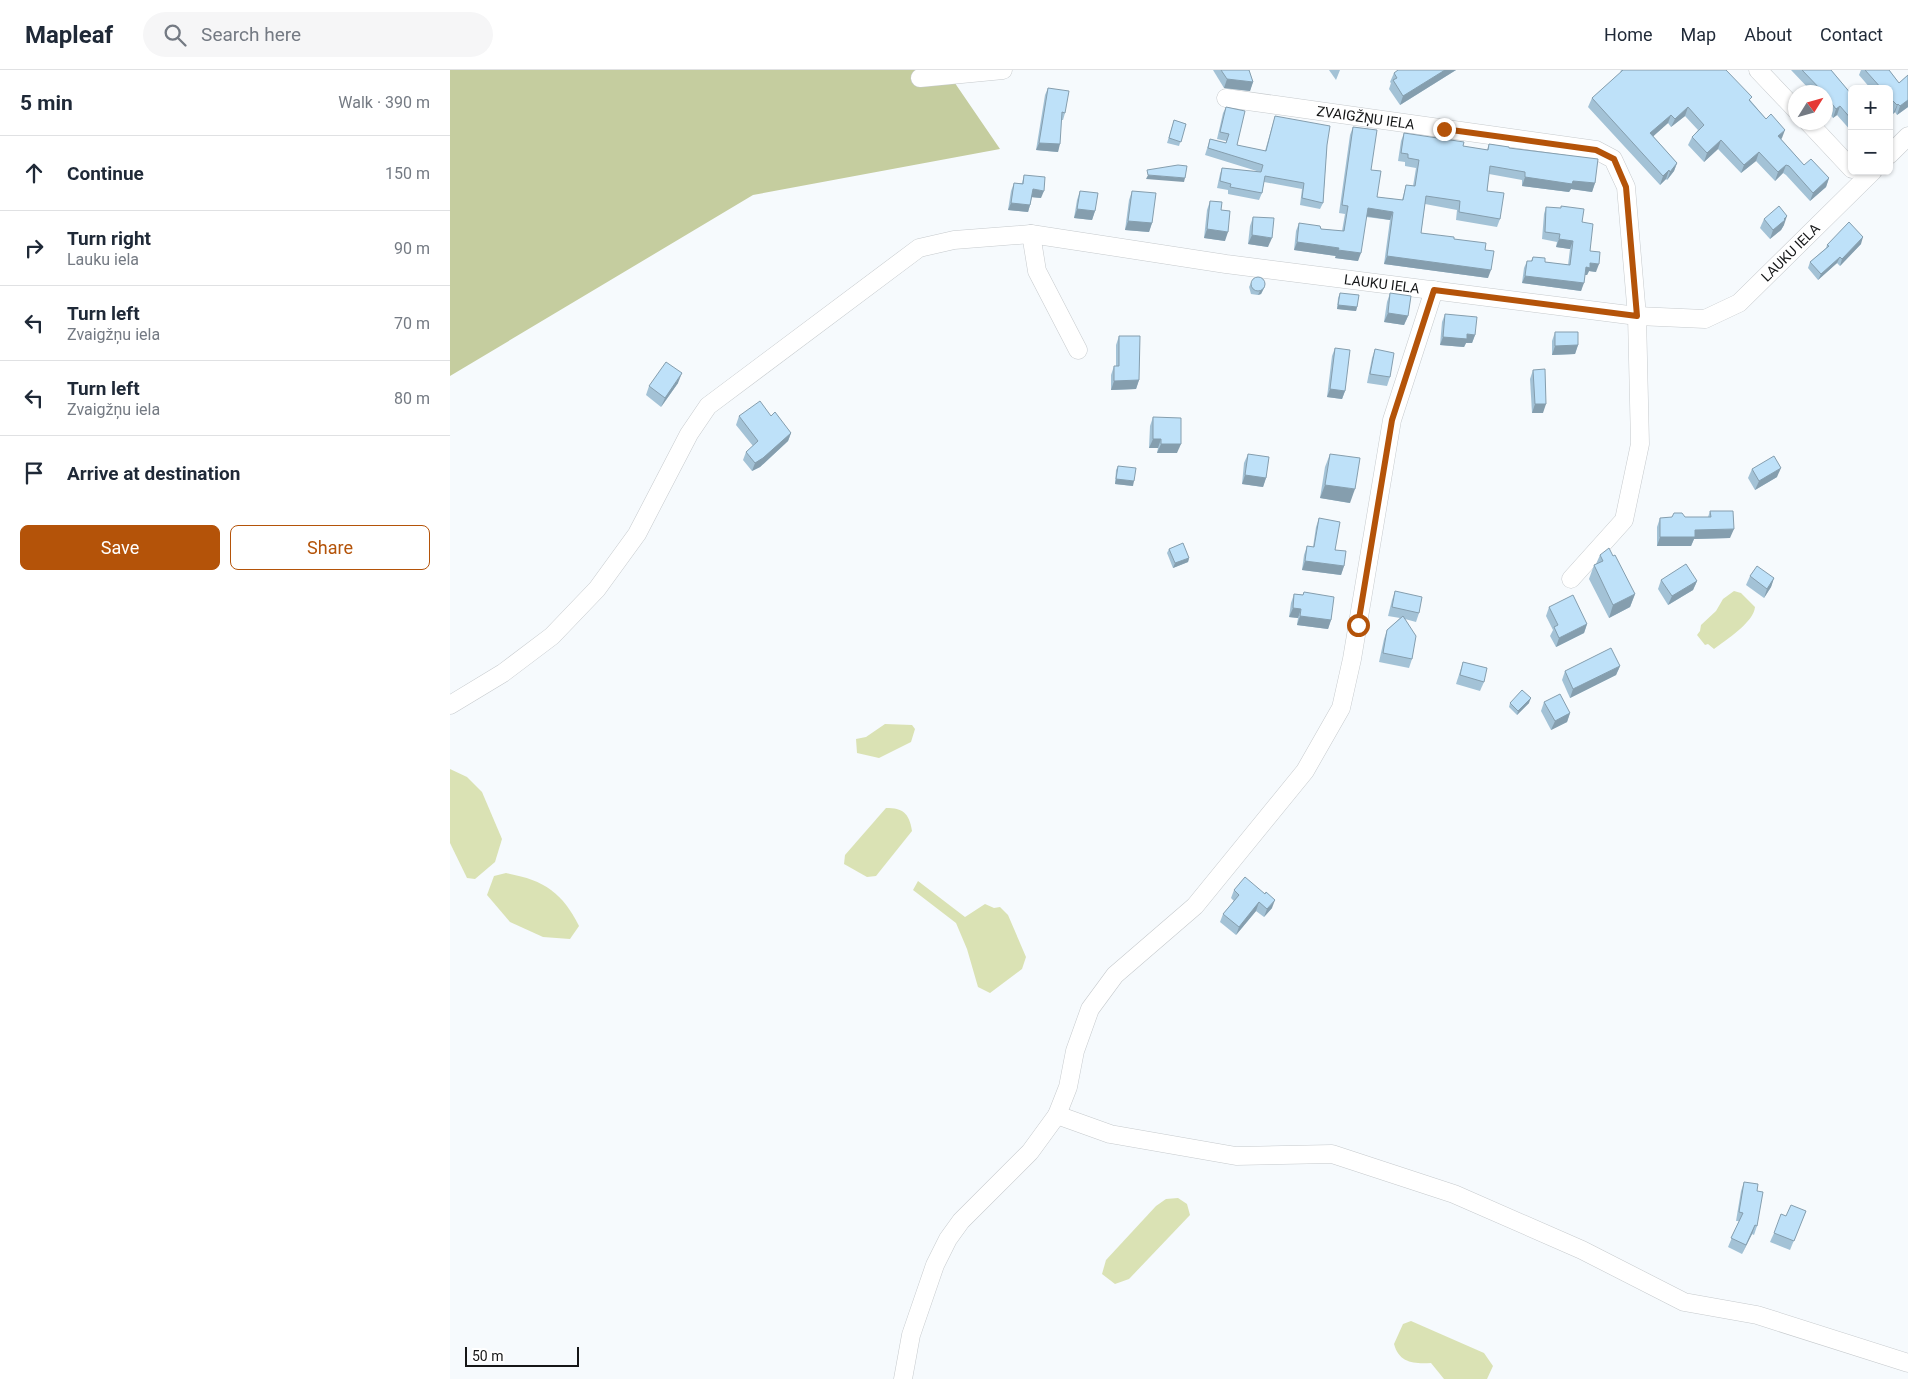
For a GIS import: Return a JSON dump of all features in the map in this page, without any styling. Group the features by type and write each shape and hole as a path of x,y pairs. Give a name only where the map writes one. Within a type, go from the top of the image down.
{"street":[{"path":"920,78 1002,70"},
{"path":"1758,70 1788,102"},
{"name":"ZVAIGŽŅU IELA","path":"1226,98 1596,150 1614,159 1626,187 1637,316 1640,444 1624,520 1571,579"},
{"path":"1816,130 1848,160"},
{"path":"1893,151 1908,136"},
{"name":"LAUKU IELA","path":"450,705 503,673 552,636 597,589 637,534 690,434 708,406 919,248 954,240 1031,234 1226,264 1637,316 1705,319 1739,303 1859,175"},
{"path":"1031,234 1037,271 1078,350"},
{"path":"903,1379 912,1335 934,1265 961,1221 1030,1152 1057,1115 1068,1087 1075,1051 1090,1010 1114,974 1195,906 1305,771 1341,708 1352,659 1392,420 1434,290"},
{"path":"1057,1115 1110,1134 1236,1156 1332,1154 1454,1194 1582,1250 1684,1302 1757,1315 1908,1363"}],"shaded area":[{"path":"450,70 946,70 1000,149 753,195 450,376"},
{"path":"1734,591 1741,593 1755,607 1753,613 1745,625 1714,649 1708,644 1705,645 1697,635 1701,625 1716,611 1723,599"},
{"path":"885,724 912,725 915,729 911,742 879,758 857,753 856,739 866,737"},
{"path":"450,769 467,777 482,792 502,839 495,862 475,879 467,878 450,843"},
{"path":"886,808 897,809 904,813 909,820 912,831 876,876 867,877 844,864 845,855"},
{"path":"506,873 531,879 541,884 550,889 566,904 579,926 570,939 543,937 510,922 487,895 494,876"},
{"path":"918,881 965,917 985,904 994,908 1000,907 1008,915 1026,957 1022,969 990,993 978,987 967,949 956,923 913,890"},
{"path":"1178,1198 1187,1204 1190,1215 1129,1279 1115,1284 1102,1274 1106,1260 1156,1206 1166,1199"},
{"path":"1411,1321 1484,1353 1493,1366 1487,1379 1444,1379 1431,1363 1419,1363 1403,1359 1394,1344 1403,1324"}],"building":[{"path":"1221,70 1249,70 1253,82 1227,79"},
{"path":"1398,70 1445,70 1403,96 1393,80 1397,78 1394,73"},
{"path":"1623,70 1726,70 1752,97 1749,100 1766,119 1771,114 1785,130 1778,136 1804,165 1811,159 1829,178 1813,193 1789,166 1786,165 1778,172 1759,152 1744,165 1721,140 1707,153 1692,137 1704,125 1688,107 1675,119 1671,115 1650,133 1677,163 1670,172 1669,170 1663,176 1592,98"},
{"path":"1802,70 1831,70 1848,90 1848,115 1840,106 1836,109 1833,105 1833,85 1816,85"},
{"path":"1865,70 1889,70 1899,83 1908,75 1908,100 1900,106 1897,105 1893,101 1893,85 1878,85"},
{"path":"1048,88 1069,91 1065,113 1062,112 1060,144 1039,143"},
{"path":"1226,107 1245,111 1237,145 1266,151 1275,116 1330,126 1323,203 1302,198 1304,183 1265,176 1262,193 1230,187 1231,184 1220,181 1222,168 1261,172 1263,165 1208,148 1210,139 1226,143 1229,134 1220,132"},
{"path":"1174,120 1186,124 1181,142 1169,138"},
{"path":"1353,127 1377,130 1371,170 1381,171 1377,197 1403,200 1406,185 1415,186 1419,160 1408,158 1408,154 1401,153 1404,133 1464,142 1463,146 1488,150 1489,144 1598,159 1595,183 1573,181 1572,184 1525,177 1525,172 1490,166 1487,191 1504,193 1500,219 1459,212 1460,201 1426,196 1421,233 1486,243 1485,250 1494,251 1491,270 1387,256 1393,212 1368,208 1361,253 1297,242 1299,223 1320,226 1321,229 1344,231 1348,206 1342,205"},
{"path":"1178,165 1187,166 1185,178 1148,175 1147,170"},
{"path":"1024,175 1045,177 1044,191 1033,189 1030,205 1011,203 1014,183 1023,184"},
{"path":"1080,191 1098,193 1095,211 1077,209"},
{"path":"1132,191 1156,193 1152,223 1128,221"},
{"path":"1210,201 1222,202 1221,210 1230,211 1228,232 1207,229"},
{"path":"1561,206 1584,209 1582,222 1593,224 1590,251 1600,252 1599,264 1590,263 1590,268 1586,267 1584,283 1525,276 1527,261 1532,261 1533,257 1545,258 1545,262 1570,265 1573,241 1559,239 1560,234 1545,232 1546,207 1561,208"},
{"path":"1779,206 1787,216 1773,230 1764,219"},
{"path":"1253,217 1274,218 1272,238 1252,235"},
{"path":"1849,222 1863,237 1842,259 1840,257 1821,274 1810,262 1829,246 1827,245"},
{"path":"1258,277 1263,279 1265,284 1263,289 1258,291 1253,289 1251,284 1253,279"},
{"path":"1340,293 1359,295 1357,307 1338,305"},
{"path":"1390,293 1411,296 1408,316 1388,313"},
{"path":"1445,314 1477,317 1475,335 1467,334 1467,339 1443,337"},
{"path":"1555,332 1578,332 1578,345 1555,346"},
{"path":"1119,336 1140,336 1139,380 1114,381 1114,366 1119,366"},
{"path":"1335,348 1350,350 1345,391 1330,389"},
{"path":"1375,349 1394,353 1390,377 1370,374"},
{"path":"666,362 682,373 665,398 649,386"},
{"path":"1545,369 1546,404 1535,404 1533,370"},
{"path":"760,401 771,416 775,412 791,433 755,463 746,452 758,441 739,416"},
{"path":"1153,417 1181,418 1181,444 1161,444 1161,439 1153,439"},
{"path":"1248,454 1269,457 1266,478 1245,475"},
{"path":"1330,454 1360,458 1355,489 1325,485"},
{"path":"1774,456 1781,468 1759,481 1752,469"},
{"path":"1118,466 1136,468 1134,481 1116,479"},
{"path":"1710,511 1733,511 1734,529 1695,530 1695,537 1660,537 1660,518 1672,517 1674,513 1682,513 1685,517 1711,517"},
{"path":"1319,518 1340,522 1335,550 1346,551 1344,566 1305,561 1307,546 1314,547"},
{"path":"1183,543 1189,558 1175,563 1169,549"},
{"path":"1609,548 1613,556 1615,555 1635,594 1613,605 1594,565 1603,561 1600,555"},
{"path":"1686,564 1697,581 1672,596 1661,580"},
{"path":"1757,566 1774,578 1767,589 1750,576"},
{"path":"1395,591 1422,597 1419,613 1392,607"},
{"path":"1304,592 1334,597 1331,620 1300,616 1301,609 1293,608 1294,594 1303,595"},
{"path":"1573,595 1587,624 1559,638 1554,627 1558,625 1549,607"},
{"path":"1403,616 1416,636 1412,659 1383,653 1387,630"},
{"path":"1611,648 1620,666 1573,689 1565,671"},
{"path":"1463,662 1487,668 1484,682 1460,675"},
{"path":"1522,690 1531,698 1518,711 1510,703"},
{"path":"1560,694 1570,713 1555,721 1544,702"},
{"path":"1245,877 1275,900 1267,909 1259,902 1239,927 1223,914 1239,895 1234,890"},
{"path":"1744,1182 1758,1184 1757,1191 1763,1192 1757,1226 1755,1225 1746,1245 1731,1238 1743,1213 1739,1212"},
{"path":"1791,1205 1806,1211 1794,1241 1774,1233 1781,1214 1786,1216"}],"route":[{"path":"1358,625 1392,420 1434,290 1637,316 1626,187 1614,159 1596,150 1444,129"}]}
